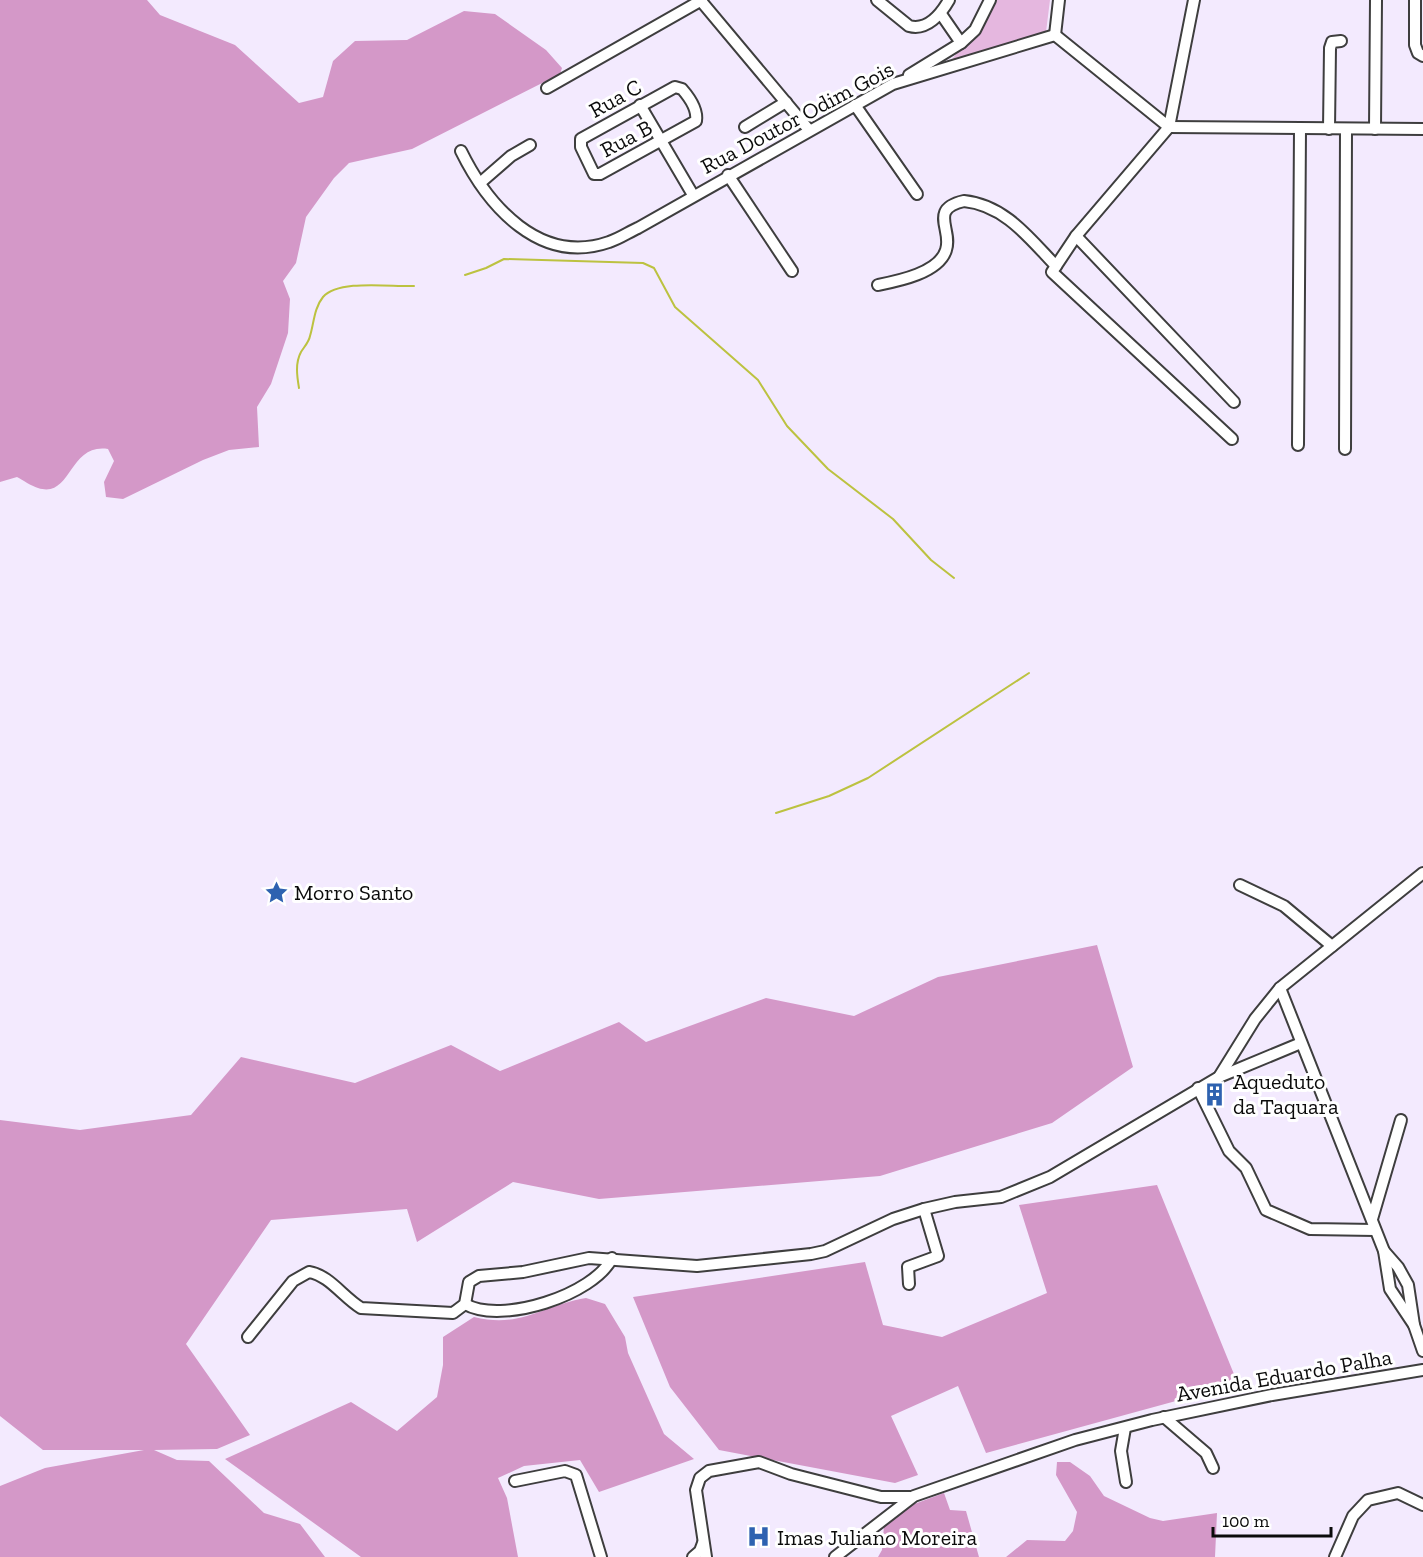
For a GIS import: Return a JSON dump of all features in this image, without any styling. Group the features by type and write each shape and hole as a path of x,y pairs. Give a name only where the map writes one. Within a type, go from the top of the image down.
{"street":[{"path":"547,88 702,0 809,130"},
{"path":"880,1 909,26 915,28 941,14 949,0"},
{"path":"893,84 961,43 975,30 990,0"},
{"path":"1059,0 1055,35 1169,127 1423,129"},
{"path":"1054,269 1076,236 1169,127 1194,0"},
{"path":"1376,0 1376,129"},
{"path":"1415,0 1415,45 1418,53 1423,56"},
{"path":"941,14 961,43"},
{"name":"Rua Doutor Odim Gois","path":"461,151 497,207 531,235 542,241 577,246 610,242 893,84 1055,35"},
{"path":"1329,129 1329,52 1332,42 1341,41"},
{"name":"Rua C","path":"581,147 581,139 585,136 675,87 684,92 697,115"},
{"path":"745,126 786,102"},
{"path":"640,105 693,195"},
{"path":"855,105 917,194"},
{"name":"Rua B","path":"581,147 592,171 597,174 662,142 692,123 697,115"},
{"path":"1298,445 1300,129"},
{"path":"1345,449 1346,129"},
{"path":"480,183 511,156 530,145"},
{"path":"728,175 792,271"},
{"path":"878,285 919,274 941,257 946,250 947,242 942,223 950,207 964,201 1002,214 1023,231 1054,269 1232,439"},
{"path":"1076,236 1234,402"},
{"path":"1219,1077 1255,1019 1280,988 1423,873"},
{"path":"1240,885 1284,906 1332,946"},
{"path":"1280,988 1384,1251 1390,1289 1414,1325"},
{"path":"248,1337 293,1281 309,1272 324,1276 347,1300 361,1308 453,1313 465,1304 466,1289 472,1278 523,1272 589,1258 697,1266 785,1259 825,1251 892,1219 956,1202 1001,1197 1050,1177 1202,1086 1301,1043"},
{"path":"1202,1086 1229,1151 1246,1168 1266,1210 1310,1229 1374,1225"},
{"path":"1374,1225 1401,1120"},
{"path":"909,1284 908,1267 938,1256 924,1209"},
{"path":"1384,1251 1398,1266 1408,1285 1414,1325 1423,1351"},
{"path":"465,1304 479,1310 520,1310 555,1298 585,1284 608,1267 612,1258"},
{"name":"Avenida Eduardo Palha","path":"914,1496 1065,1444 1164,1417 1295,1391 1423,1370"},
{"path":"1164,1417 1206,1453 1212,1468"},
{"path":"1125,1428 1121,1451 1126,1482"},
{"path":"706,1557 696,1491 700,1478 709,1471 759,1462 791,1474 881,1497 914,1496"},
{"path":"515,1481 565,1471 576,1475 602,1557"},
{"path":"1335,1557 1353,1516 1368,1500 1398,1492 1423,1505"},
{"path":"835,1557 914,1496"},
{"path":"693,1557 700,1551 704,1542"}],"shaded area":[{"path":"0,0 147,0 160,15 235,45 299,103 323,97 333,61 355,41 407,40 464,11 495,14 546,50 562,68 560,74 412,149 349,163 334,178 306,217 296,263 283,281 290,299 288,333 271,384 257,407 259,447 229,450 203,460 123,499 106,497 104,482 114,461 108,449 95,449 85,454 58,486 49,489 35,487 17,477 0,482"},
{"path":"993,0 1050,0 1046,32 949,63 981,23"},
{"path":"1097,945 1133,1067 1052,1123 880,1176 599,1199 513,1182 417,1242 407,1209 271,1220 186,1344 250,1435 217,1449 154,1450 177,1460 209,1461 264,1513 300,1524 325,1557 0,1557 0,1486 45,1468 144,1450 43,1450 0,1416 0,1120 80,1130 191,1115 241,1057 355,1083 451,1045 500,1071 619,1022 646,1042 766,998 854,1016 938,977"},
{"path":"1157,1185 1238,1384 986,1453 958,1386 891,1416 918,1475 895,1483 719,1450 670,1387 633,1297 865,1262 883,1325 942,1337 1047,1293 1019,1205"},
{"path":"586,1298 605,1304 625,1337 628,1353 664,1434 694,1459 599,1492 580,1460 524,1466 498,1478 507,1498 518,1557 361,1557 225,1459 351,1402 397,1431 437,1397 443,1365 443,1337 474,1317 491,1320 519,1318"},
{"path":"1057,1462 1070,1462 1090,1476 1104,1496 1150,1518 1163,1521 1217,1513 1215,1557 1006,1557 1027,1540 1065,1541 1073,1531 1077,1512 1056,1475"},
{"path":"944,1493 950,1510 966,1511 979,1557 878,1557 882,1550 884,1526 909,1506"}],"waterway":[{"path":"465,275 504,259 643,263 654,268 675,307 758,380 787,426 828,469 893,519 931,560 954,578"},
{"path":"299,388 298,361 308,342 316,311 323,297 331,291 353,286 414,286"},
{"path":"776,813 829,796 868,778 1029,673"}],"place":[{"name":"Morro Santo","path":"276,892"},
{"name":"Aqueduto da Taquara","path":"1215,1094"},
{"name":"Imas Juliano Moreira","path":"759,1537"}]}
